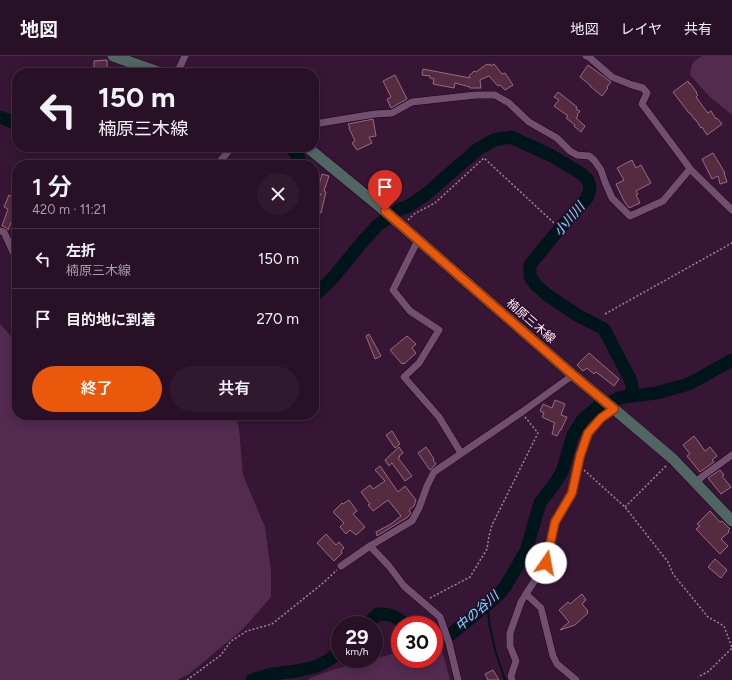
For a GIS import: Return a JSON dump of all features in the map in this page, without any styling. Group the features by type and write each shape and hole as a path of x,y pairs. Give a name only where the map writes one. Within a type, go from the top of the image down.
{"main road":[{"path":"113,56 147,68"},
{"name":"楠原三木線","path":"314,152 402,225 573,375 672,459 732,521"}],"street":[{"path":"180,68 186,56"},
{"path":"586,56 612,77 643,88 646,93 642,104 690,169 732,210"},
{"path":"319,123 375,114 392,113 412,102 495,94 509,103 529,122 557,138 570,151 577,155 589,156 594,160 601,170 604,182 612,198 630,216 663,201 690,169"},
{"path":"221,160 228,152"},
{"path":"0,231 4,232 12,250"},
{"path":"418,240 393,290 410,311 439,330 419,363 404,377 440,417 461,453"},
{"path":"341,566 370,546 412,521 434,472 573,375"},
{"path":"512,680 511,676 516,661 510,646 510,633 520,602 546,563 555,522 572,493 582,448 588,433 601,418 614,409"},
{"path":"695,483 732,455"},
{"path":"370,546 389,566 404,586 440,618 449,643 458,680"},
{"path":"526,594 541,608 553,656 558,664 576,680"}],"path":[{"path":"402,225 414,214 435,203 484,158 554,223"},
{"path":"605,314 732,243"},
{"path":"423,603 470,577 487,550 492,525 538,433 522,412"},
{"path":"626,507 672,459"},
{"path":"578,464 626,507 668,562 674,574 708,617 724,626 732,648 709,671 698,677"},
{"path":"187,680 221,655 231,641 247,631 272,624 322,584 341,566"}],"shaded area":[{"path":"702,56 732,56 732,115 710,97 690,75 693,63"},
{"path":"0,324 12,337 12,420 237,420 239,428 243,475 265,527 271,571 271,597 243,629 189,674 177,680 0,680"},
{"path":"443,653 450,680 308,680 339,668 383,668 383,656 391,654 391,668 443,668"}],"building":[{"path":"107,60 107,68 94,68 94,61"},
{"path":"487,64 490,64 491,66 494,64 502,74 505,73 513,85 505,90 500,85 498,86 489,76 480,80 481,88 470,88 455,83 454,88 433,84 434,79 430,78 430,76 422,75 423,69 470,78 469,76 474,71 476,72"},
{"path":"588,65 611,82 602,96 580,77"},
{"path":"395,75 407,99 391,108 387,99 391,97 383,81"},
{"path":"688,81 697,93 698,95 696,97 704,108 708,113 711,111 716,119 717,118 722,124 707,135 673,92"},
{"path":"558,92 580,111 576,118 585,126 581,132 566,118 568,116 554,106 559,100 554,97"},
{"path":"373,119 376,136 369,137 372,143 357,150 352,143 355,141 348,124"},
{"path":"713,153 725,173 727,182 720,184 718,176 712,179 702,159"},
{"path":"632,160 636,168 641,165 651,183 636,191 638,194 636,195 640,203 629,208 616,184 624,180 617,168"},
{"path":"322,174 329,176 324,191 326,192 321,213 319,213 319,195 321,194 319,194 319,185"},
{"path":"9,195 12,196 12,220 8,230 2,226 8,209 4,207"},
{"path":"369,334 381,356 375,359 366,336"},
{"path":"407,336 416,344 412,348 416,353 404,364 402,364 390,350"},
{"path":"589,353 619,379 614,386 596,372 594,374 587,368 583,371 577,365"},
{"path":"555,400 565,404 561,415 567,417 557,436 552,434 555,423 542,417 544,413 540,411 543,404 552,408"},
{"path":"392,431 400,444 395,448 386,435"},
{"path":"694,436 705,451 710,447 717,456 712,460 714,462 700,472 687,456 690,454 683,445"},
{"path":"399,447 403,453 398,458 412,476 405,481 392,463 389,466 385,460"},
{"path":"426,447 436,464 430,470 418,453"},
{"path":"380,466 398,492 405,486 416,500 414,506 409,510 411,513 408,517 377,536 376,532 391,524 401,516 388,500 373,511 368,505 370,504 361,492 370,485 373,489 385,481 375,470"},
{"path":"720,470 724,475 722,476 731,487 721,494 708,478"},
{"path":"349,500 357,511 353,514 365,527 356,535 350,530 346,534 340,527 344,523 333,512 342,503 343,504"},
{"path":"710,511 720,522 722,521 730,529 728,531 729,532 721,539 728,546 720,554 696,529 700,526 697,524"},
{"path":"326,534 336,545 339,542 344,548 341,551 342,553 334,561 317,543"},
{"path":"715,559 727,570 721,578 708,567"},
{"path":"582,594 586,600 582,604 588,613 575,625 560,630 569,622 559,610 568,602 570,604"},
{"path":"493,670 499,680 488,680 485,674"}],"waterway":[{"name":"小川川","path":"0,117 12,122"},
{"name":"小川川","path":"319,291 331,280 378,225 400,209 407,207 425,195 478,149 494,140 511,137 552,156 582,174 588,180 590,188 587,198 530,265 530,277 546,294 577,315 604,329 630,379 632,386 631,396 656,393 689,384 732,360"},
{"name":"小川川","path":"294,152 300,160"},
{"name":"中の谷川","path":"613,401 619,398 631,396"},
{"name":"中の谷川","path":"443,636 451,634 487,605 505,587 526,551 540,503 562,472 573,435 583,419 599,406"},
{"path":"487,605 495,650 505,680"},
{"name":"中の谷川","path":"376,616 378,614 393,616"},
{"name":"中の谷川","path":"252,680 272,674 315,667 331,658"}],"route":[{"path":"385,211 614,409 601,418 588,433 582,448 572,493 555,522 546,563"}]}
